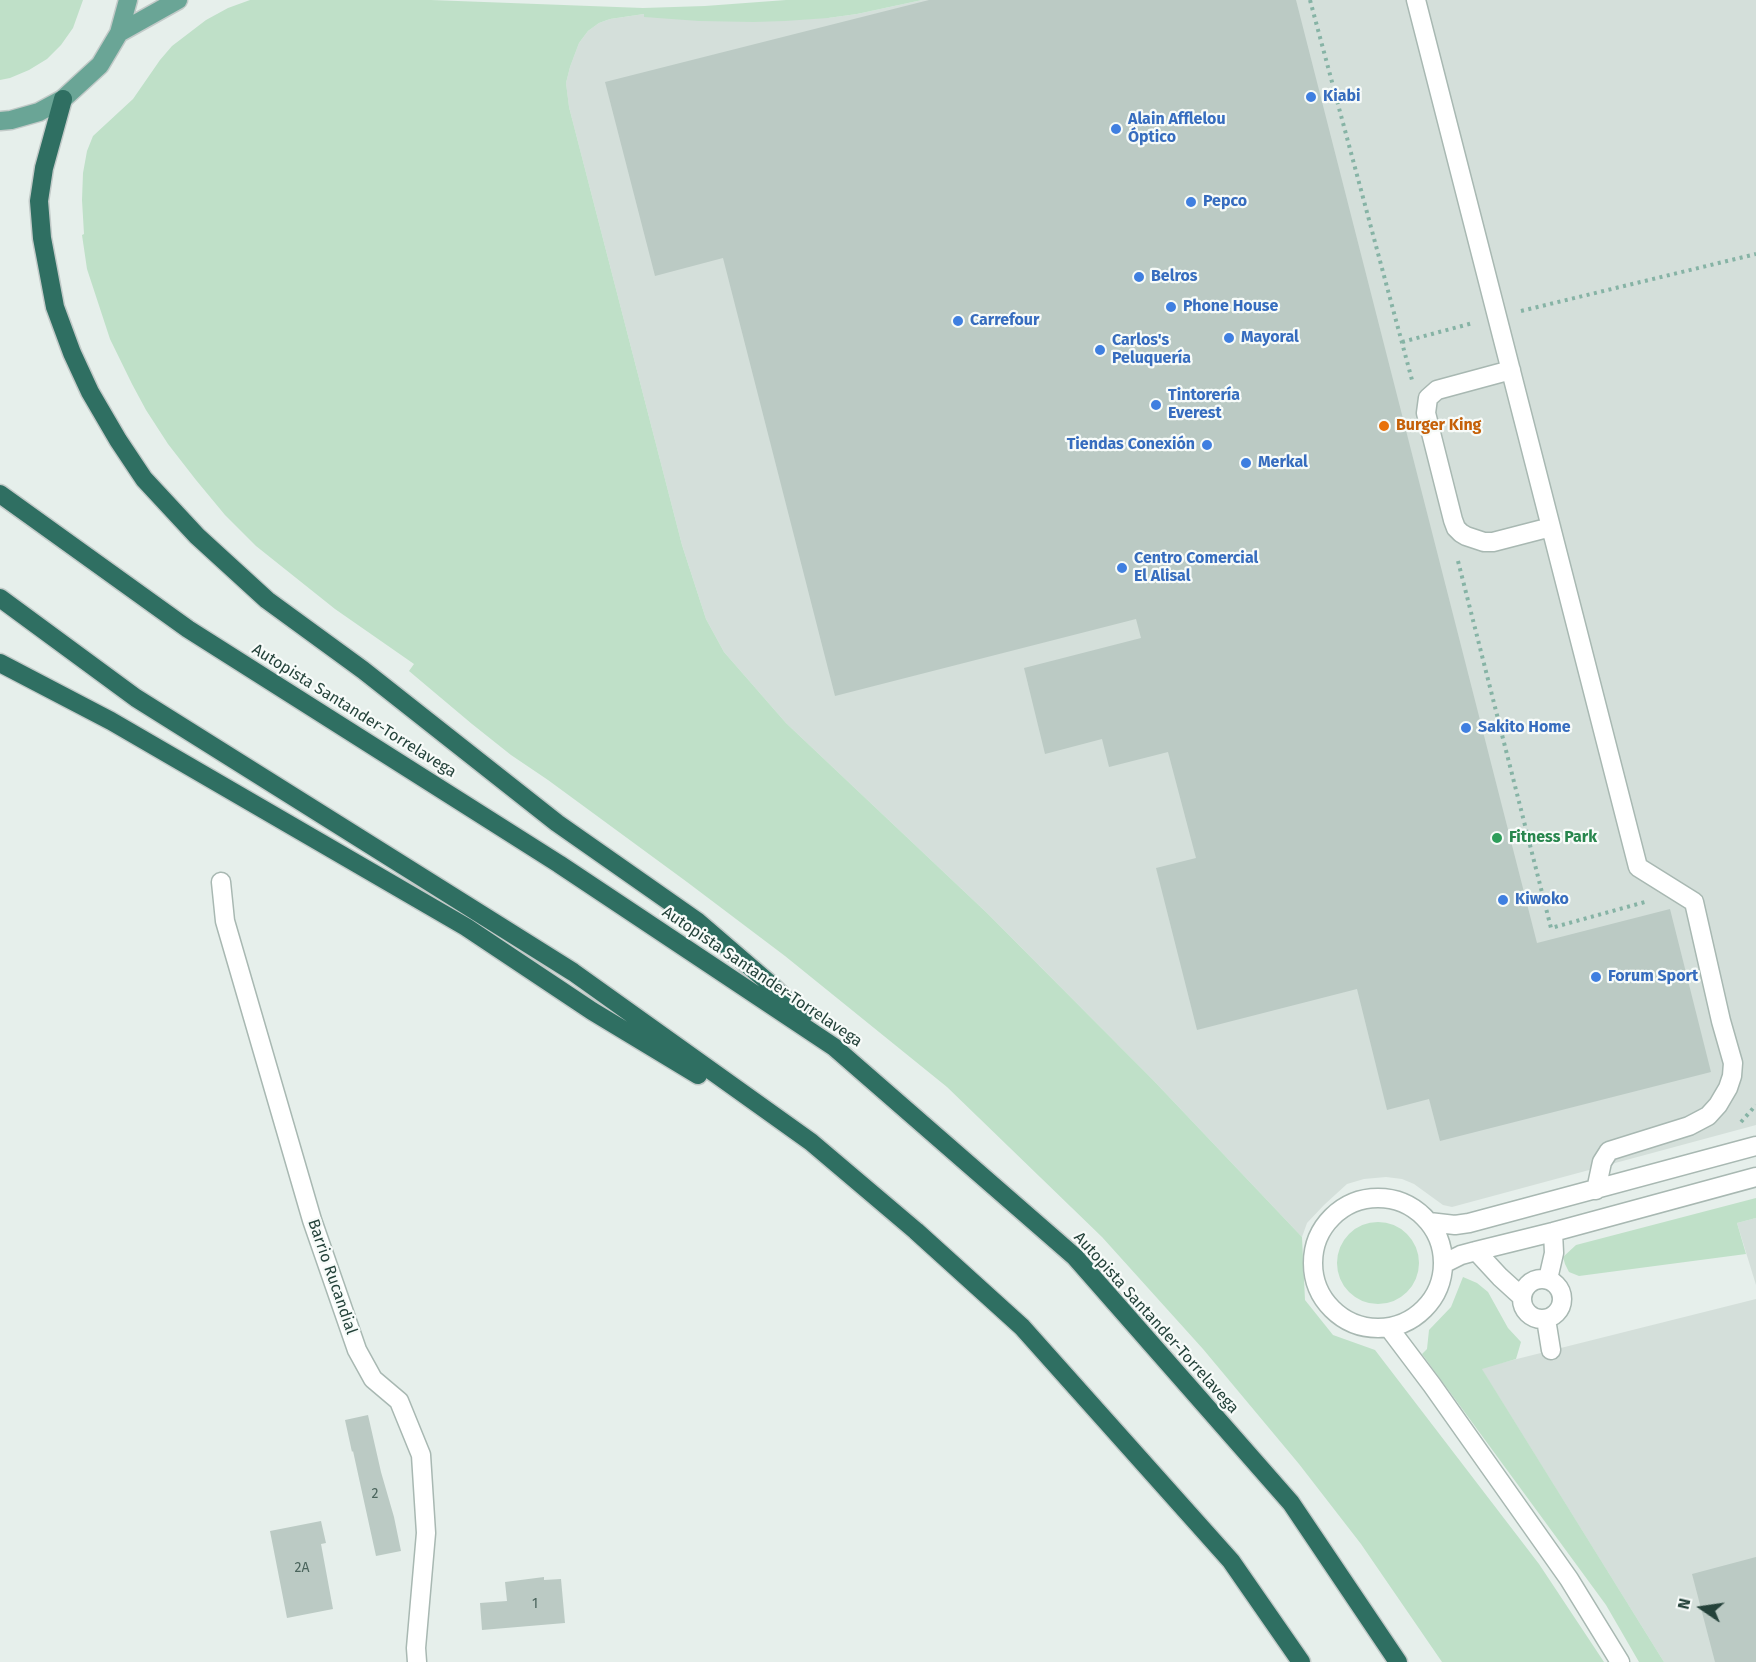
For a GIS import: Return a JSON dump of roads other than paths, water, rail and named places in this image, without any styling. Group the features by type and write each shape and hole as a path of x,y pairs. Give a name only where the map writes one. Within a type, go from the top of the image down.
{"highway":[{"path":"63,99 44,168 39,201 42,238 56,307 72,353 90,392 144,479 196,536 267,600 363,670 557,823 697,921 769,983 834,1047"},
{"name":"Autopista Santander-Torrelavega","path":"0,494 188,629 559,864 834,1047 1075,1257 1291,1503 1398,1662"},
{"path":"0,598 136,699 573,972 811,1142 916,1231 1022,1327 1231,1561 1301,1662"},
{"path":"0,663 121,727 466,927 592,1011 811,1142"}],"main road":[{"path":"0,121 39,112 63,99 100,65 119,33 129,0"},
{"path":"119,33 178,0"}],"street":[{"path":"1416,0 1638,867 1694,902 1733,1063 1728,1088 1718,1106 1708,1116 1689,1126 1609,1151 1602,1162 1596,1190"},
{"path":"1511,370 1437,390 1428,398 1426,413 1453,520 1456,528 1466,536 1484,542 1493,542 1551,527"},
{"name":"Barrio Rucandial","path":"221,882 228,932 312,1220 357,1350 373,1379 399,1401 421,1455 426,1533 416,1648 417,1662"},
{"path":"1429,1222 1455,1225 1469,1223 1756,1146"},
{"path":"1443,1264 1461,1255 1756,1177"},
{"path":"1369,1198 1380,1198 1402,1203 1429,1222 1439,1242 1443,1264 1440,1284 1424,1309 1408,1321 1389,1328 1366,1328 1344,1320 1327,1305 1320,1294 1312,1261 1317,1238 1338,1211 1347,1205 1369,1198"},
{"path":"1548,1279 1554,1253 1553,1232"},
{"path":"1476,1251 1522,1297"},
{"path":"1542,1278 1548,1279 1558,1287 1562,1298 1560,1309 1556,1314 1539,1320 1524,1309 1523,1290 1531,1282 1542,1278"},
{"path":"1546,1319 1551,1350"},
{"path":"1389,1328 1569,1579 1620,1662"}],"place":[{"name":"Kiabi","path":"1311,97"},
{"name":"Alain Afflelou Óptico","path":"1116,129"},
{"name":"Pepco","path":"1191,202"},
{"name":"Belros","path":"1139,277"},
{"name":"Phone House","path":"1171,307"},
{"name":"Carrefour","path":"958,321"},
{"name":"Mayoral","path":"1229,338"},
{"name":"Carlos's Peluquería","path":"1100,350"},
{"name":"Tintorería Everest","path":"1156,405"},
{"name":"Burger King","path":"1384,426"},
{"name":"Tiendas Conexión","path":"1207,445"},
{"name":"Merkal","path":"1246,463"},
{"name":"Centro Comercial El Alisal","path":"1122,568"},
{"name":"Sakito Home","path":"1466,728"},
{"name":"Fitness Park","path":"1497,838"},
{"name":"Kiwoko","path":"1503,900"},
{"name":"Forum Sport","path":"1596,977"}]}
